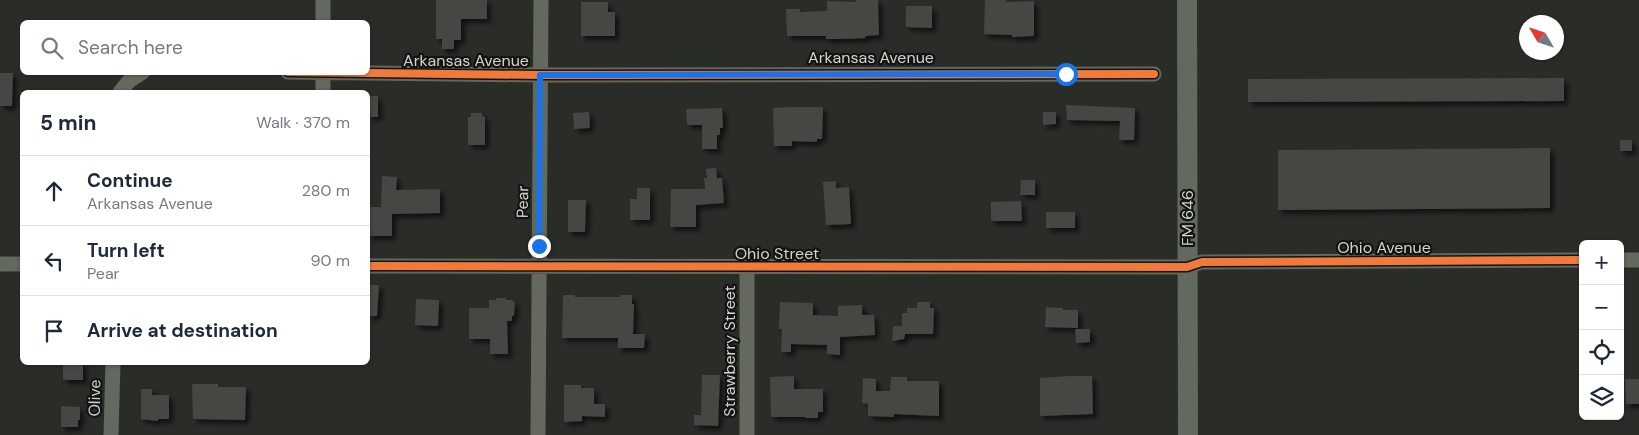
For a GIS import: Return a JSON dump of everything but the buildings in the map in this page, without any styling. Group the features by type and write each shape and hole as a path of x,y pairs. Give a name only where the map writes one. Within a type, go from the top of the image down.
{"main road":[{"name":"FM 646","path":"1187,0 1188,435"}],"street":[{"path":"323,0 323,20"},
{"name":"Pear","path":"538,435 541,0"},
{"name":"Arkansas Avenue","path":"370,73 1154,74"},
{"path":"122,90 139,75"},
{"path":"323,75 323,90"},
{"name":"Ohio Avenue","path":"1187,267 1202,262 1579,260"},
{"path":"1624,260 1639,260"},
{"path":"0,264 20,264"},
{"name":"Ohio Street","path":"370,266 1187,267"},
{"name":"Strawberry Street","path":"747,267 747,435"},
{"name":"Olive","path":"111,435 113,365"}],"cycle path":[{"path":"370,73 540,75 1154,74"},
{"path":"370,266 1187,267 1202,262 1579,260"}],"route":[{"path":"539,246 540,75 1066,74"}]}
